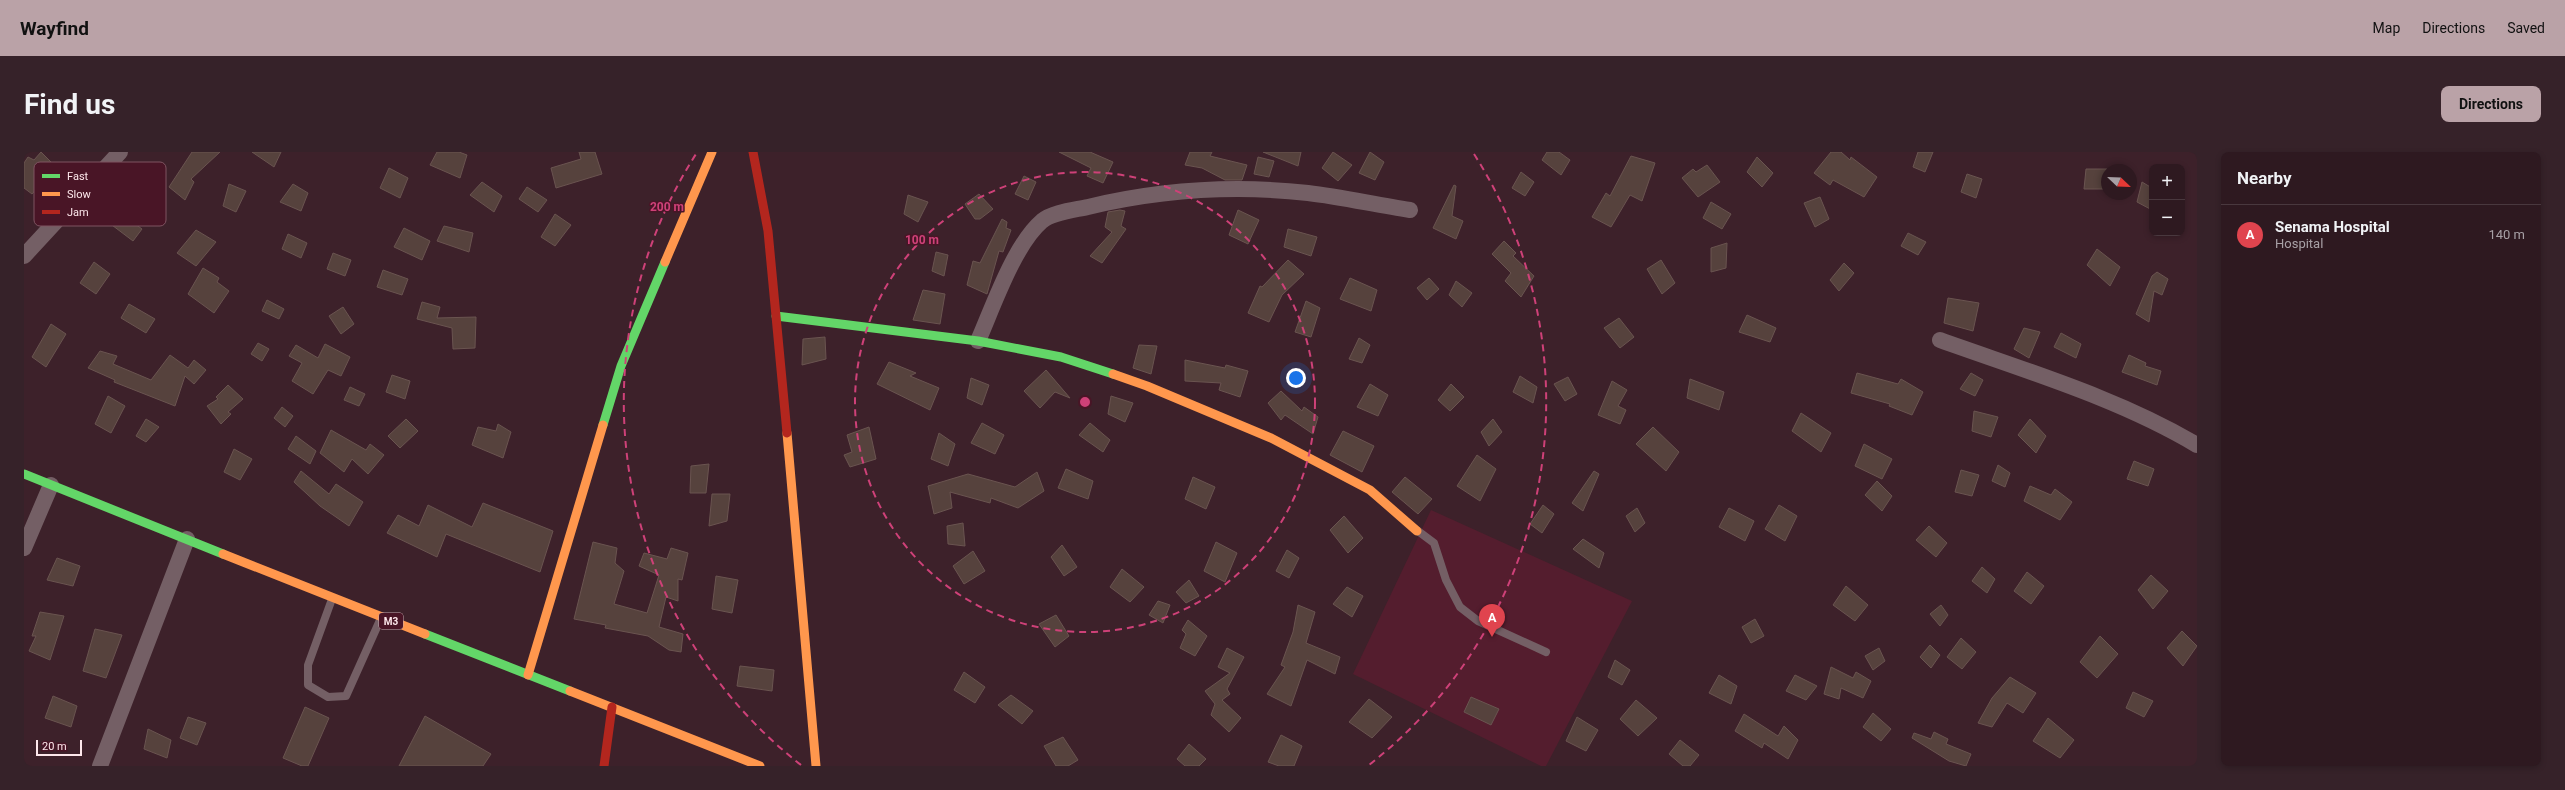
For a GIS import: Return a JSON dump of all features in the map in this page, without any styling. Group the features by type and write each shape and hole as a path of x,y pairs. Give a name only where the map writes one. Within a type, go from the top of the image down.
{"street":[{"path":"111,162 120,152"},
{"path":"528,675 621,366 712,152"},
{"path":"753,152 768,231 807,643 816,766"},
{"path":"978,341 1008,272 1031,232 1043,220 1063,213 1129,197 1234,189 1308,193 1410,210"},
{"path":"24,256 52,226"},
{"path":"776,316 978,341 1061,357 1147,386 1272,438 1370,490 1417,531"},
{"path":"1940,340 2079,390 2172,430 2197,445"},
{"name":"M3","path":"24,474 332,598 760,766"},
{"path":"24,548 51,485"},
{"path":"100,766 187,539"},
{"path":"604,766 612,707"}],"lane":[{"path":"1417,531 1434,543 1446,580 1460,607 1478,621 1546,652"},
{"path":"332,598 308,665 308,686 328,697 346,696 381,617"}],"shaded area":[{"path":"1431,510 1632,601 1546,766 1541,766 1353,674"}],"building":[{"path":"41,152 51,162 34,162 34,192 32,194 24,188 24,163 28,157 34,160"},
{"path":"192,152 220,152 191,179 194,182 185,200 169,187"},
{"path":"252,152 281,152 274,167"},
{"path":"437,152 459,152 467,155 460,178 430,165"},
{"path":"579,152 595,152 602,174 556,188 551,168 581,159"},
{"path":"1059,152 1090,152 1113,162 1103,183 1087,176 1091,168"},
{"path":"1190,152 1212,152 1210,156 1247,165 1242,180 1225,180 1202,168 1185,165"},
{"path":"1263,152 1301,152 1298,166"},
{"path":"1333,152 1352,165 1338,181 1322,168"},
{"path":"1370,152 1384,162 1375,180 1359,173"},
{"path":"1547,152 1559,152 1570,160 1561,175 1542,160"},
{"path":"1831,152 1841,152 1850,160 1851,157 1877,177 1864,197 1833,180 1830,185 1814,173"},
{"path":"1918,152 1933,152 1925,172 1913,167"},
{"path":"1631,156 1655,163 1642,201 1630,195 1611,227 1592,217 1606,193 1610,196"},
{"path":"1258,157 1274,161 1269,177 1254,174"},
{"path":"1757,157 1773,173 1762,187 1747,172"},
{"path":"1707,165 1720,182 1698,197 1682,178 1693,169 1696,172"},
{"path":"389,168 408,178 400,198 380,188"},
{"path":"2086,169 2101,169 2101,189 2084,189"},
{"path":"1521,172 1534,182 1525,196 1512,188"},
{"path":"1967,174 1982,179 1976,198 1961,192"},
{"path":"1024,176 1036,182 1028,200 1015,194"},
{"path":"482,182 502,196 494,212 470,195"},
{"path":"2142,182 2149,186 2149,208 2137,202"},
{"path":"229,184 246,191 236,212 223,206"},
{"path":"293,184 308,193 301,211 280,202"},
{"path":"1454,185 1456,186 1452,216 1463,221 1456,239 1433,228"},
{"path":"527,187 547,200 538,212 519,199"},
{"path":"979,194 993,209 980,219 975,219 965,204"},
{"path":"908,195 928,202 918,222 904,214"},
{"path":"1820,197 1829,219 1815,227 1804,203"},
{"path":"1711,202 1731,214 1722,229 1703,218"},
{"path":"1120,210 1125,211 1121,226 1126,229 1102,263 1090,256 1112,232 1105,227 1108,212"},
{"path":"1238,210 1259,220 1248,244 1229,235"},
{"path":"555,214 571,225 555,246 541,237"},
{"path":"1002,219 1007,222 1006,228 1011,230 1003,252 999,251 987,294 967,285 973,261 980,263"},
{"path":"113,226 138,226 142,229 133,241"},
{"path":"444,226 473,233 469,252 437,241"},
{"path":"404,228 430,241 422,260 394,247"},
{"path":"1288,229 1317,237 1311,256 1284,247"},
{"path":"196,230 216,242 196,266 177,253"},
{"path":"1908,233 1926,242 1918,255 1901,246"},
{"path":"288,234 307,243 301,258 282,249"},
{"path":"1504,241 1516,253 1513,256 1534,276 1521,297 1505,281 1511,273 1492,254"},
{"path":"1727,243 1726,268 1711,272 1711,248"},
{"path":"2097,249 2120,267 2110,286 2087,265"},
{"path":"936,252 948,255 944,276 932,271"},
{"path":"333,253 351,260 345,276 327,269"},
{"path":"1288,260 1304,274 1282,295 1269,322 1248,313 1260,286 1262,287"},
{"path":"1661,260 1675,283 1662,294 1647,269"},
{"path":"94,262 110,274 96,294 80,283"},
{"path":"1844,263 1854,273 1839,291 1830,280"},
{"path":"203,268 219,278 217,282 229,291 214,313 188,294"},
{"path":"383,270 408,279 402,295 377,287"},
{"path":"2157,272 2168,279 2162,295 2154,291 2149,322 2136,314 2152,276"},
{"path":"1350,278 1377,290 1371,311 1340,299"},
{"path":"1429,278 1439,289 1427,300 1417,288"},
{"path":"1456,281 1472,293 1462,307 1449,295"},
{"path":"923,290 945,294 940,324 913,320"},
{"path":"1948,298 1979,303 1973,331 1944,323"},
{"path":"267,300 284,309 279,319 262,311"},
{"path":"1306,301 1320,308 1311,337 1295,332"},
{"path":"422,302 440,307 437,318 476,317 475,348 453,349 452,328 417,319"},
{"path":"129,304 155,319 146,333 121,318"},
{"path":"343,307 354,324 341,334 329,316"},
{"path":"1747,315 1776,328 1770,342 1739,332"},
{"path":"1619,318 1634,337 1620,348 1604,328"},
{"path":"51,324 66,334 46,367 32,357"},
{"path":"2024,328 2040,332 2029,358 2014,349"},
{"path":"2061,333 2081,344 2076,358 2054,347"},
{"path":"825,337 826,359 802,365 803,339"},
{"path":"1359,338 1370,345 1362,363 1349,359"},
{"path":"258,343 269,349 262,361 251,354"},
{"path":"325,344 350,357 341,376 328,370 313,394 292,381 302,363 289,356 296,345 318,358"},
{"path":"1139,345 1157,346 1151,374 1133,368"},
{"path":"100,351 117,356 113,364 151,380 170,355 188,368 194,360 206,370 194,384 185,376 175,406 114,382 115,380 88,368"},
{"path":"2129,355 2146,363 2145,366 2161,371 2157,385 2122,372"},
{"path":"1185,360 1225,368 1226,365 1248,371 1240,397 1219,390 1221,383 1185,381"},
{"path":"889,362 916,373 910,376 939,388 930,410 877,384"},
{"path":"1046,370 1070,398 1055,392 1040,408 1024,391"},
{"path":"1857,373 1898,384 1901,379 1923,392 1912,415 1889,406 1890,404 1851,393"},
{"path":"1971,373 1983,380 1975,396 1960,389"},
{"path":"392,375 410,381 405,399 386,392"},
{"path":"1520,376 1537,387 1533,403 1513,392"},
{"path":"1568,377 1577,394 1565,401 1554,384"},
{"path":"971,378 989,385 982,405 967,398"},
{"path":"1690,379 1724,392 1719,410 1687,398"},
{"path":"1612,381 1627,390 1618,406 1626,410 1620,424 1598,415"},
{"path":"1370,384 1388,395 1378,416 1357,407"},
{"path":"1451,384 1464,397 1450,411 1438,400"},
{"path":"228,385 243,399 228,412 231,414 221,424 207,406 218,399 216,397"},
{"path":"350,387 365,394 359,406 344,400"},
{"path":"1281,391 1302,411 1304,407 1318,417 1313,434 1285,415 1281,420 1268,403"},
{"path":"108,396 125,406 111,433 95,424"},
{"path":"1111,396 1133,403 1125,422 1108,414"},
{"path":"282,407 293,416 285,427 274,418"},
{"path":"1974,411 1998,417 1991,437 1972,431"},
{"path":"1801,413 1831,433 1821,452 1792,431"},
{"path":"146,419 159,427 146,442 136,436"},
{"path":"406,419 418,431 400,448 388,436"},
{"path":"1493,419 1502,432 1489,446 1481,432"},
{"path":"2030,419 2046,436 2036,453 2018,435"},
{"path":"982,423 1004,435 995,454 971,443"},
{"path":"1090,423 1110,440 1103,452 1079,435"},
{"path":"498,424 511,432 503,458 472,445 478,427 496,431"},
{"path":"869,427 876,459 850,467 844,455 852,452 847,435"},
{"path":"1653,427 1679,452 1666,471 1636,444"},
{"path":"331,430 366,450 370,444 384,455 368,474 352,459 344,472 320,453"},
{"path":"1343,431 1374,446 1362,472 1330,455"},
{"path":"939,433 955,444 948,466 931,459"},
{"path":"296,436 316,451 310,464 288,449"},
{"path":"1864,444 1892,459 1882,479 1855,466"},
{"path":"234,449 252,459 240,480 224,472"},
{"path":"1477,455 1496,469 1480,501 1457,486"},
{"path":"2134,461 2154,469 2148,486 2127,479"},
{"path":"709,464 706,493 690,493 691,466"},
{"path":"1998,465 2010,473 2005,487 1992,481"},
{"path":"1066,469 1093,481 1088,499 1058,488"},
{"path":"1961,470 1979,475 1972,496 1955,492"},
{"path":"301,471 329,494 336,484 363,502 349,526 320,506 294,482"},
{"path":"1594,471 1599,474 1583,511 1572,503"},
{"path":"1037,472 1044,491 1018,508 991,498 990,503 950,492 952,508 934,514 928,486 968,474 1015,487"},
{"path":"1193,477 1215,487 1206,509 1185,499"},
{"path":"1405,477 1432,499 1418,514 1392,492"},
{"path":"1877,481 1892,496 1882,511 1865,495"},
{"path":"2030,486 2051,495 2055,489 2072,502 2060,520 2024,501"},
{"path":"712,494 730,494 727,521 709,526"},
{"path":"483,503 553,531 540,572 446,534 437,557 387,533 398,515 419,526 428,505 472,527"},
{"path":"1543,505 1554,514 1542,533 1530,524"},
{"path":"1779,505 1797,516 1785,541 1765,529"},
{"path":"1637,508 1645,523 1635,532 1626,516"},
{"path":"1729,508 1754,521 1745,541 1719,527"},
{"path":"1344,516 1363,538 1348,553 1330,530"},
{"path":"963,523 965,546 948,544 947,526"},
{"path":"1929,526 1947,543 1936,557 1916,540"},
{"path":"1583,539 1604,553 1599,568 1573,549"},
{"path":"593,542 617,548 615,563 624,571 614,604 647,613 659,575 639,566 644,553 667,559 671,548 688,553 682,580 678,579 678,601 666,597 659,627 683,634 681,652 669,650 648,636 605,628 606,625 574,619"},
{"path":"1216,542 1237,553 1225,582 1204,571"},
{"path":"1062,545 1077,567 1064,576 1051,557"},
{"path":"1287,550 1299,558 1289,578 1276,571"},
{"path":"973,551 985,571 964,584 953,566"},
{"path":"57,558 80,566 73,586 47,580"},
{"path":"1982,567 1995,579 1987,593 1972,581"},
{"path":"1122,569 1144,587 1130,602 1110,587"},
{"path":"2027,572 2044,586 2031,604 2014,591"},
{"path":"2151,575 2168,591 2153,609 2138,590"},
{"path":"716,576 738,580 732,613 712,609"},
{"path":"1189,580 1199,596 1186,603 1176,592"},
{"path":"1846,586 1868,605 1855,621 1833,605"},
{"path":"1347,587 1363,596 1352,617 1333,604"},
{"path":"1158,601 1170,605 1163,623 1149,615"},
{"path":"1298,605 1315,612 1306,643 1340,657 1335,674 1307,660 1291,706 1267,694 1285,667 1281,665 1293,632"},
{"path":"1941,605 1948,615 1940,626 1930,614"},
{"path":"40,612 64,616 50,660 29,651 36,636 32,636"},
{"path":"1056,615 1069,636 1055,647 1039,624"},
{"path":"1755,619 1764,636 1751,643 1742,627"},
{"path":"1188,620 1207,636 1195,656 1180,648 1186,634 1182,630"},
{"path":"95,629 122,635 106,678 83,671"},
{"path":"2182,631 2197,646 2183,666 2167,648"},
{"path":"2100,636 2118,654 2097,678 2080,662"},
{"path":"1961,638 1976,652 1962,669 1947,657"},
{"path":"1930,645 1940,655 1931,668 1920,657"},
{"path":"1227,648 1244,657 1227,689 1230,694 1222,700 1241,718 1229,732 1211,715 1215,704 1205,691 1230,673 1218,667"},
{"path":"1879,648 1885,661 1873,670 1865,656"},
{"path":"1615,660 1630,670 1622,685 1608,677"},
{"path":"740,666 774,670 772,691 737,686"},
{"path":"1831,667 1853,678 1856,672 1871,681 1863,698 1841,688 1839,699 1824,694"},
{"path":"964,672 985,687 975,703 954,690"},
{"path":"1719,675 1737,686 1731,704 1709,693"},
{"path":"1795,675 1817,686 1806,700 1786,691"},
{"path":"2010,677 2036,693 2023,713 2007,703 1992,727 1978,723 1992,698"},
{"path":"2133,692 2153,701 2144,717 2126,708"},
{"path":"1011,695 1033,711 1022,724 998,705"},
{"path":"53,696 77,706 71,727 45,718"},
{"path":"1471,697 1499,709 1491,725 1464,712"},
{"path":"1369,699 1392,717 1372,738 1349,722"},
{"path":"1636,700 1657,718 1638,736 1620,719"},
{"path":"305,707 329,718 308,766 302,766 283,758"},
{"path":"1873,713 1891,729 1881,741 1863,727"},
{"path":"1744,714 1778,736 1784,726 1798,740 1788,759 1764,743 1762,748 1735,731"},
{"path":"425,716 491,754 483,766 399,766"},
{"path":"188,717 206,723 197,745 180,738"},
{"path":"1577,717 1598,730 1586,751 1566,741"},
{"path":"2048,718 2074,740 2060,758 2033,741"},
{"path":"148,729 171,740 167,758 144,749"},
{"path":"1934,732 1948,739 1946,744 1971,754 1966,766 1949,761 1912,738 1914,733 1931,739"},
{"path":"1281,735 1302,746 1294,766 1279,766 1268,762"},
{"path":"1063,737 1078,760 1068,766 1056,766 1044,746"},
{"path":"1680,740 1699,755 1690,766 1683,766 1669,754"},
{"path":"1189,744 1206,759 1199,766 1185,766 1177,759"}],"traffic: fast":[{"path":"603,425 621,366 665,262"},
{"path":"776,316 978,341 1061,357 1113,374"},
{"path":"24,474 223,554"},
{"path":"425,634 570,691"}],"traffic: slow":[{"path":"665,262 712,152"},
{"path":"1113,374 1147,386 1271,438 1370,490 1417,531"},
{"path":"528,675 603,425"},
{"path":"787,433 816,766"},
{"path":"223,554 425,634"},
{"path":"570,691 760,766"}],"traffic: jam":[{"path":"753,152 768,231 787,433"},
{"path":"604,766 612,707"}],"place":[{"name":"Senama Hospital","path":"1492,637"}]}
